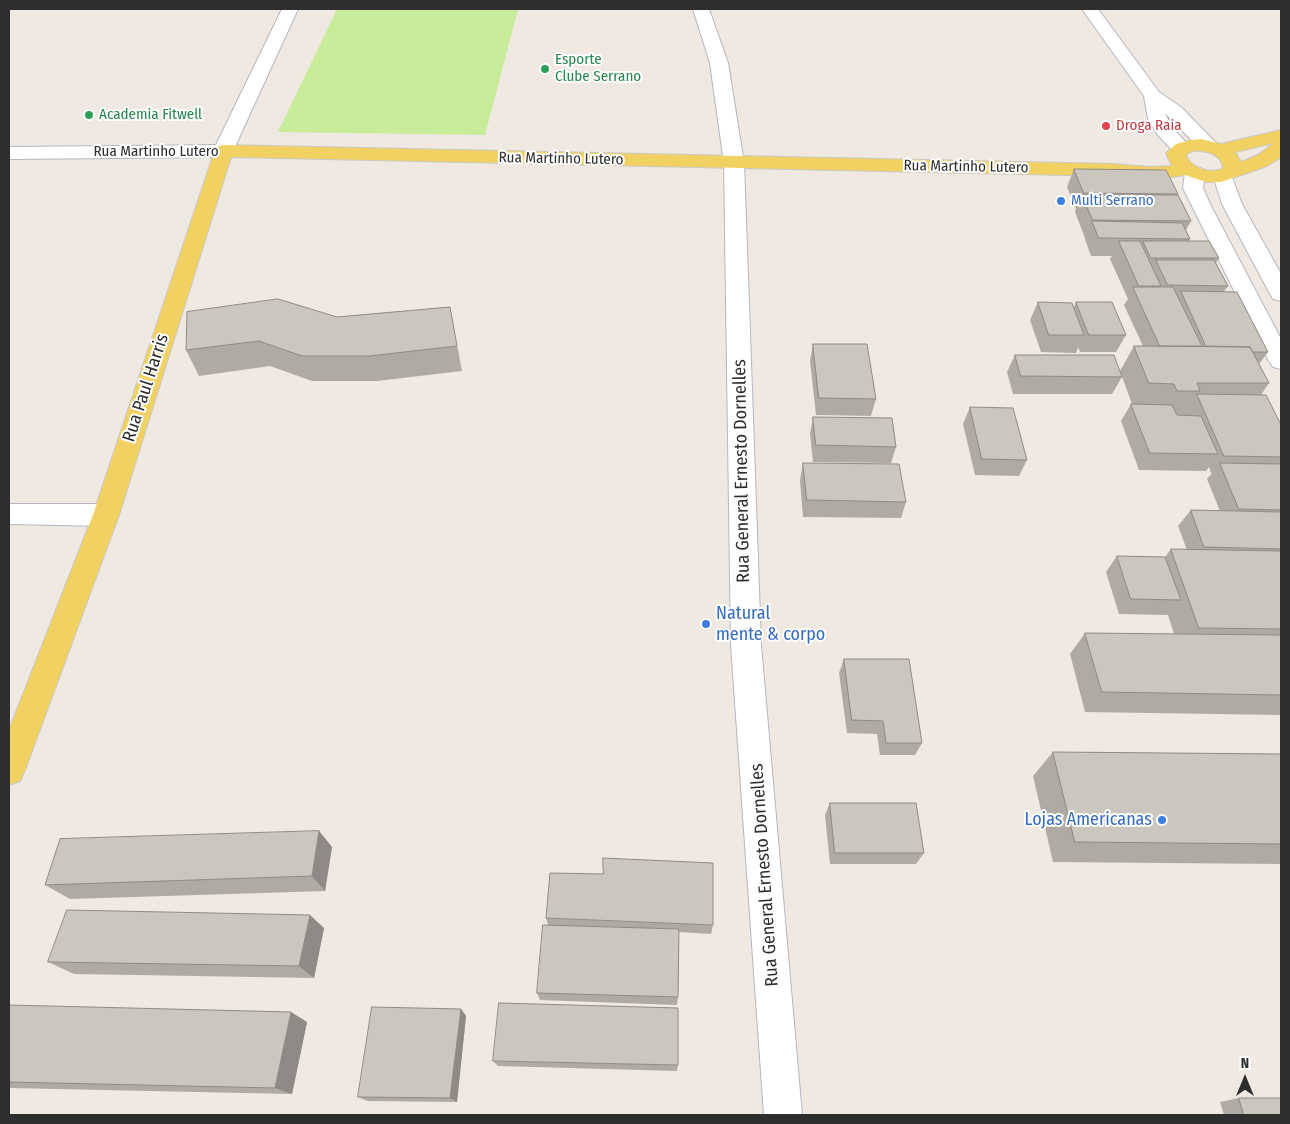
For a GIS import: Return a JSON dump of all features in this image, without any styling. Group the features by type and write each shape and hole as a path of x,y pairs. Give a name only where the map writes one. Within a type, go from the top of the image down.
{"main road":[{"path":"1281,136 1213,148 1189,145 1184,161 1205,176 1228,173 1254,166 1281,147"},
{"path":"1213,148 1232,159 1228,173"},
{"name":"Rua Martinho Lutero","path":"222,151 1113,170 1168,174 1184,161"},
{"name":"Rua Paul Harris","path":"9,770 106,515 222,151"}],"street":[{"name":"Rua Paul Harris","path":"222,151 290,9"},
{"name":"Rua General Ernesto Dornelles","path":"702,9 719,63 734,163 746,644 784,1115"},
{"path":"1090,9 1153,96 1175,112 1213,148"},
{"path":"1153,96 1154,112 1162,131 1184,161 1200,204 1281,361"},
{"name":"Rua Martinho Lutero","path":"9,153 222,151"},
{"path":"1228,173 1232,204 1281,294"},
{"path":"9,514 106,515"}],"green space":[{"path":"337,9 518,9 485,135 278,132"}],"building":[{"path":"1074,169 1166,170 1178,194 1084,193"},
{"path":"1082,195 1178,195 1191,221 1093,220"},
{"path":"1092,221 1182,223 1190,239 1099,238"},
{"path":"1119,241 1140,241 1161,286 1139,286"},
{"path":"1143,241 1209,241 1219,258 1151,258"},
{"path":"1156,260 1214,260 1228,286 1168,285"},
{"path":"1133,287 1173,287 1202,346 1160,346"},
{"path":"1181,291 1237,292 1268,352 1253,352 1250,347 1206,346"},
{"path":"278,299 337,317 450,307 457,346 369,356 302,356 259,341 186,350 187,312"},
{"path":"1038,302 1072,303 1084,335 1049,335"},
{"path":"1076,302 1112,302 1126,335 1089,335"},
{"path":"813,344 867,344 876,399 819,398"},
{"path":"1134,346 1250,347 1269,383 1197,383 1200,391 1177,391 1174,384 1149,383"},
{"path":"1015,355 1114,355 1122,377 1021,376"},
{"path":"1197,394 1266,395 1281,425 1281,457 1224,456"},
{"path":"1131,404 1172,405 1177,415 1201,416 1218,454 1150,453"},
{"path":"970,407 1013,408 1027,460 982,459"},
{"path":"813,417 892,418 896,447 816,445"},
{"path":"803,463 899,464 906,502 807,500"},
{"path":"1220,463 1281,464 1281,510 1239,509"},
{"path":"1191,510 1281,512 1281,549 1204,547"},
{"path":"1171,549 1281,551 1281,629 1199,628"},
{"path":"1117,556 1165,557 1181,600 1131,599"},
{"path":"1085,633 1281,635 1281,695 1102,692"},
{"path":"844,659 909,659 922,743 886,743 883,721 852,720"},
{"name":"Lojas Americanas","path":"1053,752 1281,754 1281,844 1075,842"},
{"path":"830,803 916,803 924,853 835,853"},
{"path":"319,831 312,876 45,885 60,839"},
{"path":"603,858 713,863 713,925 546,918 550,873 603,874"},
{"path":"67,910 310,915 299,966 48,962"},
{"path":"543,925 679,929 678,997 537,993"},
{"path":"499,1003 678,1008 678,1065 493,1061"},
{"path":"9,1005 291,1012 275,1088 9,1082"},
{"path":"372,1007 461,1009 450,1098 358,1097"},
{"path":"1239,1098 1281,1098 1281,1115 1244,1115"}],"place":[{"name":"Esporte Clube Serrano","path":"545,69"},
{"name":"Academia Fitwell","path":"89,115"},
{"name":"Droga Raia","path":"1106,126"},
{"name":"Multi Serrano","path":"1061,201"},
{"name":"Natural mente & corpo","path":"706,624"},
{"name":"Lojas Americanas","path":"1162,820"}]}
